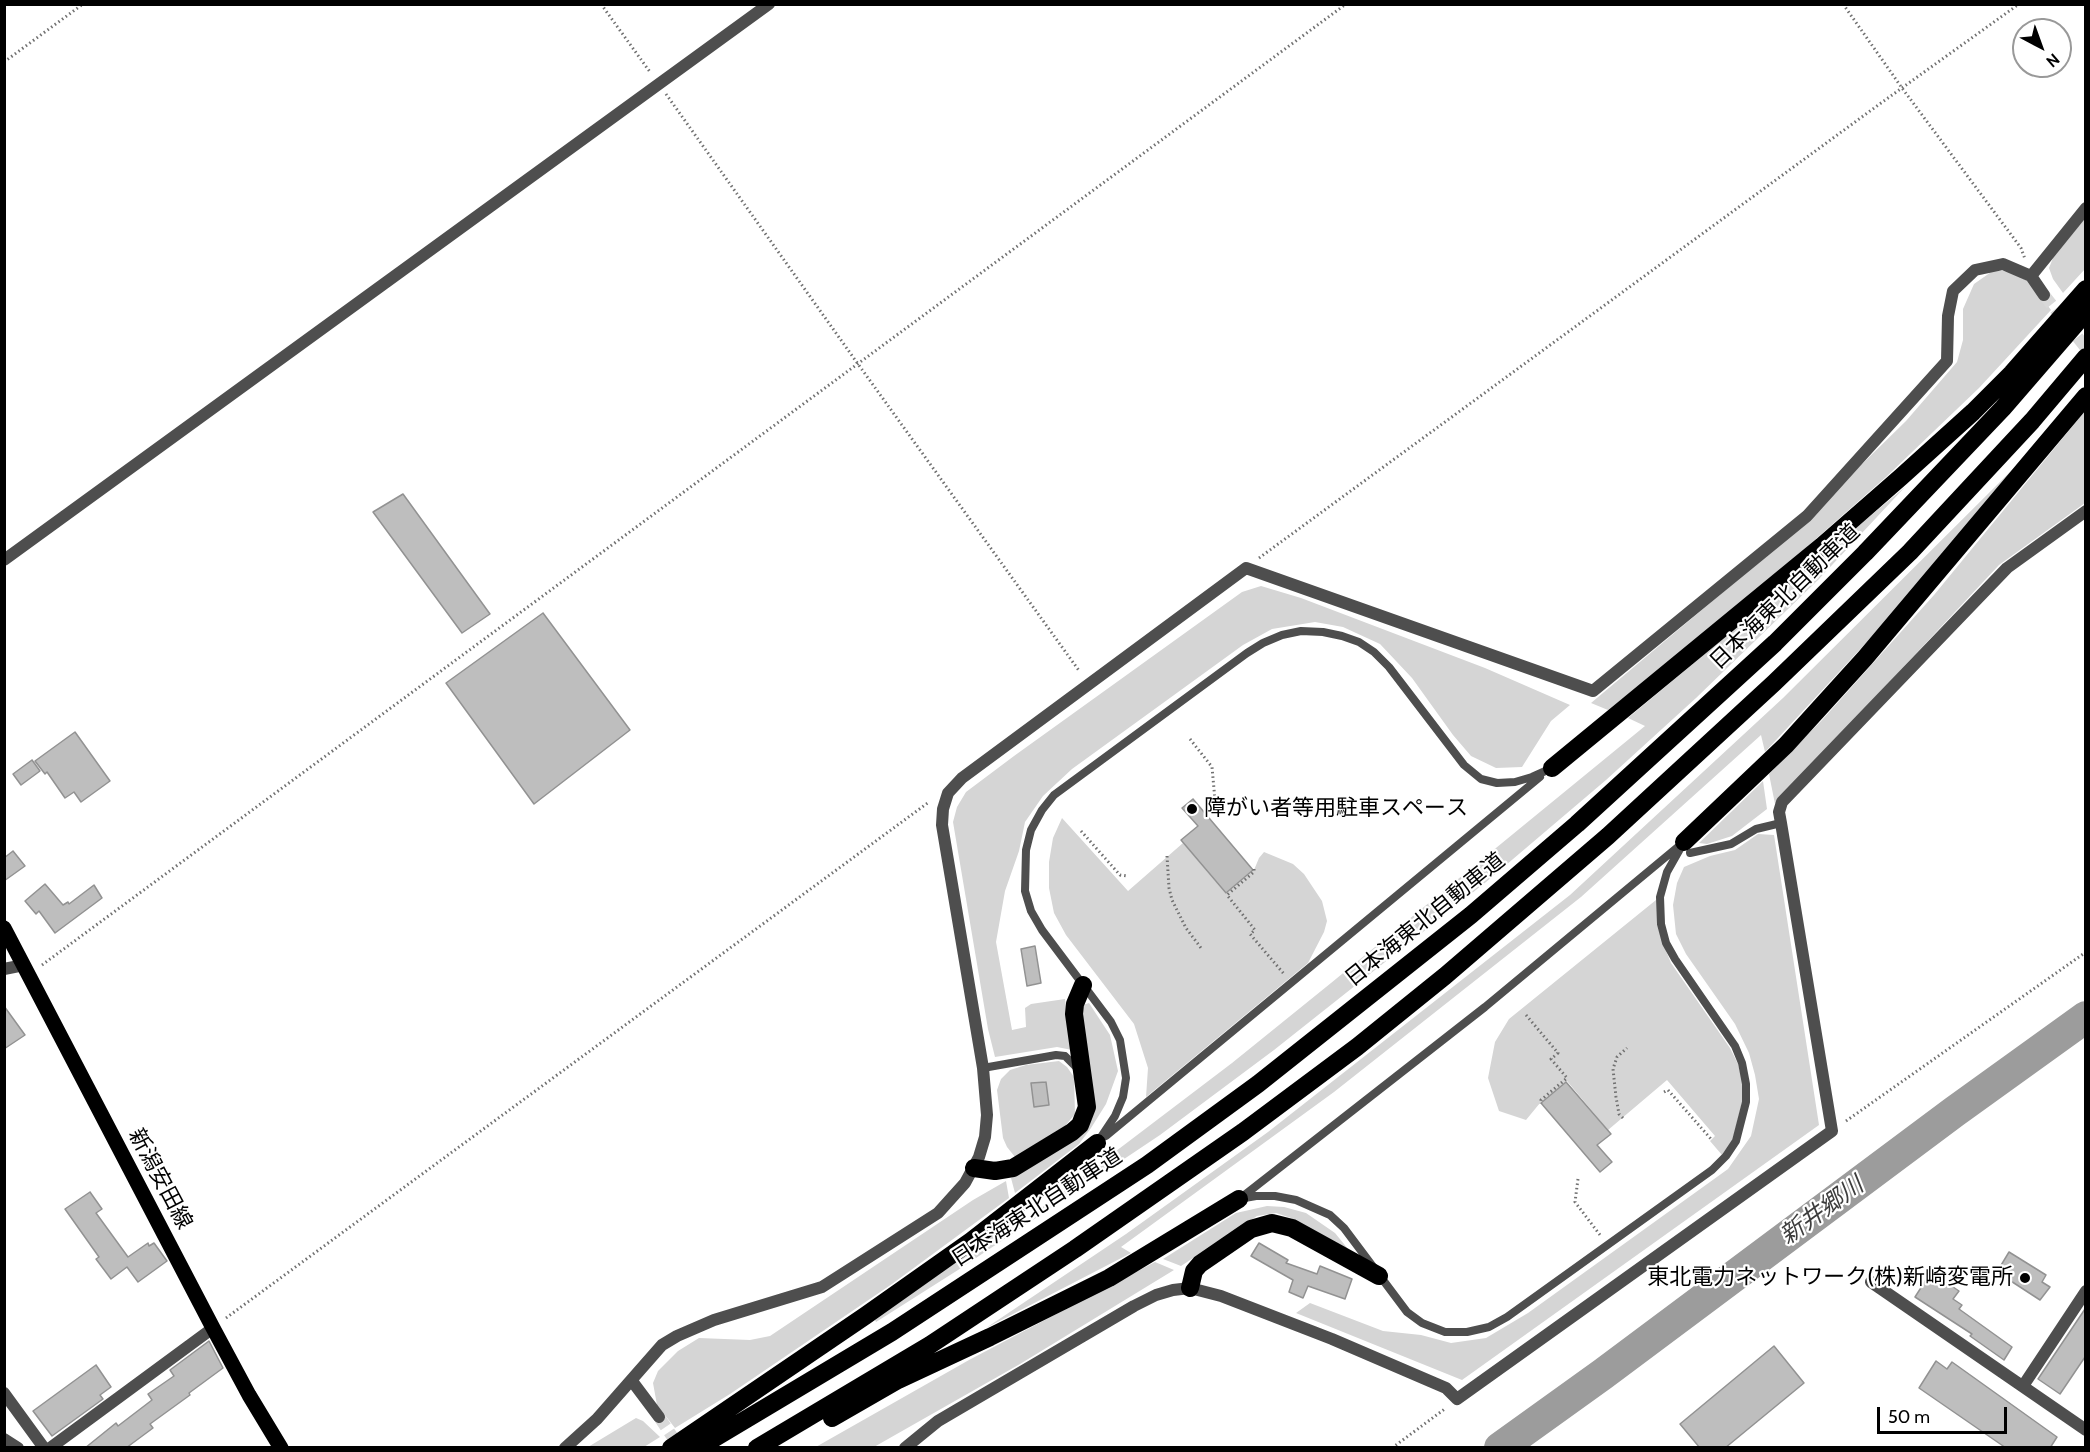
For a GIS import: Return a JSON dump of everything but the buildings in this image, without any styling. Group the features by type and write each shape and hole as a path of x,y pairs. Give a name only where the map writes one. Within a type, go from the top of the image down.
{"highway":[{"path":"1552,768 1822,546 1901,477 2012,373 2085,289"},
{"name":"日本海東北自動車道","path":"698,1448 892,1332 1147,1165 1258,1084 1472,915 1577,824 1783,635 1866,553 2002,408 2085,312"},
{"path":"757,1448 930,1345 1075,1249 1319,1076 1445,976 1608,836 1774,683 1910,552 2032,421 2085,357"},
{"path":"1687,847 1786,745 1865,658 2085,396"},
{"path":"974,1168 995,1171 1013,1168 1080,1125 1087,1107 1074,1014 1075,1004 1083,985"},
{"path":"671,1448 952,1254 1097,1143"},
{"path":"779,1448 898,1380 1109,1278 1239,1199"},
{"path":"1190,1288 1194,1271 1200,1264 1251,1229 1272,1223 1292,1228 1379,1276"}],"main road":[{"name":"新潟安田線","path":"4,928 213,1328 281,1448"}],"street":[{"path":"4,560 770,4"},
{"path":"2031,276 2085,208"},
{"path":"565,1448 597,1419 662,1345 714,1320 822,1287 938,1213 958,1192 974,1168 985,1137 987,1115 982,1068 942,825 943,809 948,793 962,778 1246,568 1593,691 1807,516 1947,361 1948,316 1953,291 1976,270 2003,264 2031,276 2044,295"},
{"path":"905,1448 938,1421 1134,1306 1173,1290 1190,1288 1221,1296 1332,1339 1446,1388 1457,1399 1832,1131 1779,812 1782,802 2007,568 2085,511"},
{"path":"4,969 26,970"},
{"path":"1871,1282 2085,1430"},
{"path":"2023,1386 2085,1291"},
{"path":"50,1448 213,1328"},
{"path":"632,1381 659,1417"},
{"path":"4,1393 44,1448"},
{"path":"4,1439 18,1448"}],"lane":[{"path":"1097,1143 1115,1116 1123,1097 1126,1078 1120,1040 1111,1022 1042,930 1031,912 1025,891 1024,870 1031,830 1054,795 1263,643 1282,635 1301,632 1323,632 1359,642 1374,652 1389,667 1464,765 1481,779 1497,783 1515,782 1552,768"},
{"path":"1097,1143 1552,768"},
{"path":"1239,1199 1687,847 1731,844 1755,829 1781,823"},
{"path":"1239,1199 1275,1196 1296,1200 1330,1215 1344,1228 1407,1312 1422,1323 1445,1332 1467,1332 1489,1327 1507,1317 1712,1170 1726,1156 1736,1141 1746,1102 1746,1084 1742,1063 1735,1046 1666,943 1661,924 1660,897 1667,872 1687,847"},
{"path":"982,1068 1056,1054 1072,1061 1083,1082"}],"path":[{"path":"4,62 83,4"},
{"path":"601,4 1089,683"},
{"path":"26,970 858,364 1346,4"},
{"path":"1843,4 1902,88 2021,248 2031,276"},
{"path":"1246,568 2019,4"},
{"path":"1190,740 1212,766 1215,800"},
{"path":"213,1328 933,799"},
{"path":"1081,831 1120,875 1128,876"},
{"path":"1167,856 1172,900 1186,928 1201,948"},
{"path":"1254,869 1254,872 1227,896 1255,930 1250,934 1287,978"},
{"path":"1832,1131 2085,952"},
{"path":"1526,1015 1558,1053 1551,1059 1567,1078 1541,1100 1541,1104"},
{"path":"1623,1118 1619,1114 1617,1105 1613,1069 1617,1057 1627,1048"},
{"path":"1664,1092 1668,1090 1711,1139"},
{"path":"1578,1179 1575,1202 1600,1236"},
{"path":"1392,1448 1457,1399"}],"shaded area":[{"path":"2085,218 2085,269 2063,293 2053,279 2049,268 2053,258"},
{"path":"1994,270 2026,276 2051,310 1979,388 1886,477 1775,575 1608,710 1591,703 1734,583 1809,516 1906,421 1957,362 1963,340 1963,309 1974,284"},
{"path":"2085,411 2085,503 1999,565 1775,804 1769,774 1823,719 1934,595"},
{"path":"2013,469 1889,618 1765,752 1761,735 1581,897 1334,1092 1121,1247 1131,1253 986,1328 1126,1234 1268,1132 1570,895 1783,698"},
{"path":"1905,487 1818,580 1696,698 1606,780 1486,882 1274,1050 1160,1135 876,1322 875,1320 1014,1220 1016,1227 1232,1063 1331,983 1645,726 1628,718"},
{"path":"1261,586 1301,598 1485,668 1570,705 1551,721 1522,767 1496,768 1471,756 1412,678 1380,644 1343,627 1315,622 1272,629 1243,645 1072,769 1043,796 1025,822 1019,851 1005,891 996,942 1012,1030 1026,1027 1025,1008 1031,1004 1065,999 1072,1050 1057,1047 995,1057 988,1029 953,822 957,807 966,792 1014,756 1242,592"},
{"path":"1763,781 1767,809 1732,836 1707,844 1699,843"},
{"path":"1062,818 1128,891 1183,843 1226,894 1254,870 1264,852 1293,864 1304,874 1322,901 1327,921 1324,932 1308,963 1146,1097 1148,1068 1134,1024 1066,935 1054,913 1049,888 1049,862 1053,838"},
{"path":"1758,834 1774,835 1819,1125 1462,1380 1296,1313 1310,1303 1383,1331 1421,1335 1451,1343 1486,1338 1528,1313 1728,1169 1751,1136 1759,1099 1755,1075 1749,1053 1735,1024 1686,954 1676,934 1673,905 1677,883 1684,867 1710,856 1735,850"},
{"path":"1656,900 1664,946 1671,963 1730,1048 1738,1064 1743,1084 1742,1102 1733,1139 1722,1155 1710,1141 1715,1136 1667,1080 1608,1130 1567,1081 1540,1103 1526,1120 1499,1111 1488,1078 1495,1042 1509,1019"},
{"path":"1089,1003 1110,1035 1118,1071 1106,1104 1079,1144 1015,1193 1011,1178 1082,1135 1080,1024 1083,1005"},
{"path":"1059,1061 1074,1077 1075,1114 1065,1126 1015,1157 1003,1138 997,1090 1001,1079 1010,1070 1026,1065"},
{"path":"1006,1181 1009,1198 892,1284 730,1394 675,1428 657,1405 653,1383 658,1371 678,1351 699,1338 750,1340 770,1336 973,1200"},
{"path":"1267,1206 1284,1207 1306,1213 1335,1233 1348,1249 1291,1218 1276,1213 1257,1216 1181,1266 1163,1259 1236,1213"},
{"path":"1155,1262 1174,1270 1020,1364 874,1447 814,1448 969,1360"},
{"path":"636,1418 643,1421 660,1437 644,1447 588,1447"}],"waterway":[{"name":"新井郷川","path":"1500,1448 2086,1017"}],"tunnel":[{"path":"2044,295 2086,348"},
{"path":"659,1417 680,1448"}],"place":[{"name":"障がい者等用駐車スペース","path":"1192,809"},
{"name":"東北電力ネットワーク(株)新崎変電所","path":"2025,1278"}]}
